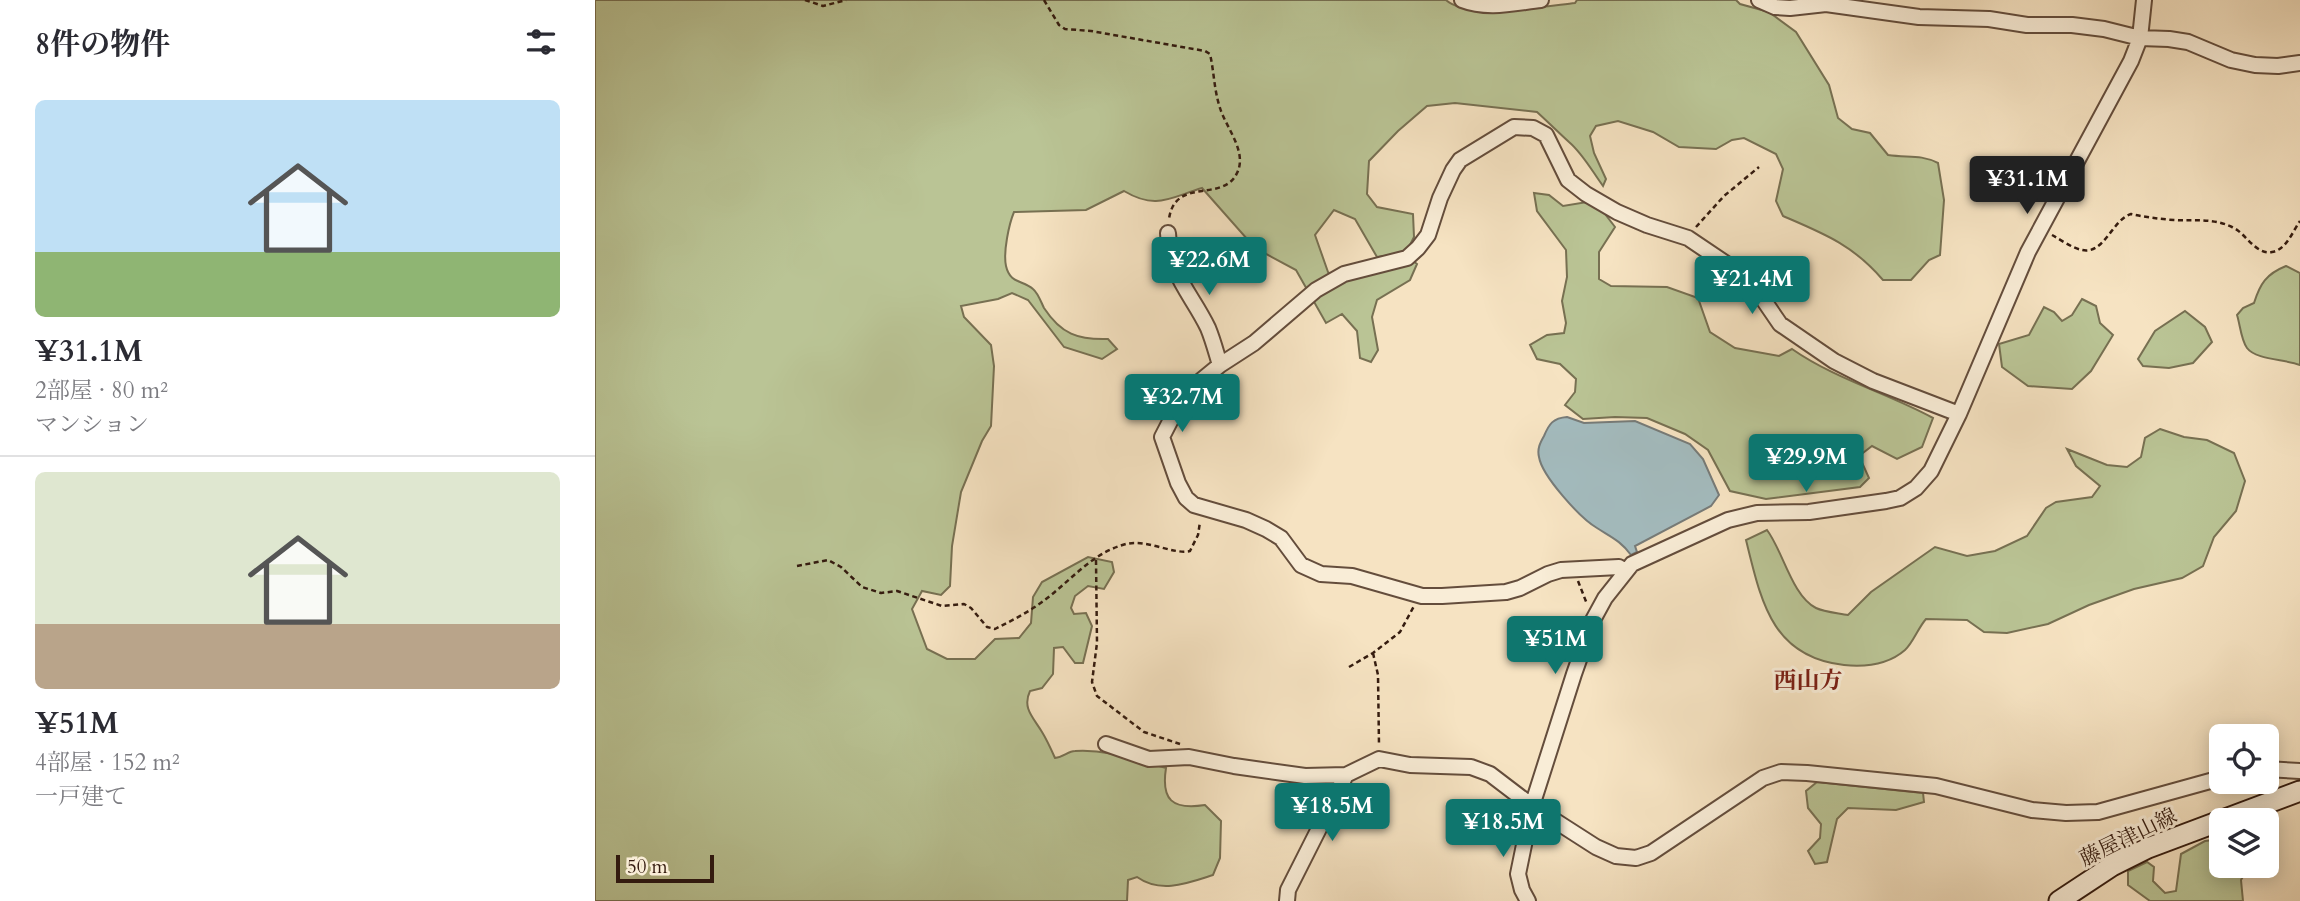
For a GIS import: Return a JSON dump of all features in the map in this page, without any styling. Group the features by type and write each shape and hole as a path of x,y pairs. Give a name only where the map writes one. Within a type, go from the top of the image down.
{"main road":[{"name":"藤屋津山線","path":"2059,901 2112,866 2148,848 2300,791"}],"street":[{"path":"1462,0 1475,5 1498,6 1541,0"},
{"path":"1759,0 1775,7 1826,4 1919,17 1989,19 2027,25 2072,25 2140,38 2169,38 2188,42 2231,60 2255,65 2300,64"},
{"path":"2134,0 2142,20"},
{"path":"1959,414 1873,381 1834,360 1780,324 1754,286 1737,271 1688,238 1627,216 1586,194 1569,180 1546,135 1533,128 1514,127 1460,160 1440,198 1427,235 1407,258 1344,274 1325,285 1254,343 1192,387 1180,402 1162,436 1186,498 1202,509 1246,520 1281,538 1301,565 1312,571 1352,576 1422,596 1478,596 1506,592 1548,574 1574,569 1634,565 1728,520 1757,513 1809,512 1900,498 1916,488 1931,471 1959,414 2000,314 2041,226 2131,61 2140,38 2144,0"},
{"path":"1168,233 1171,261 1180,283 1206,325 1220,365"},
{"path":"1528,901 1518,874 1532,806 1593,620 1605,598 1634,565"},
{"path":"1106,744 1149,759 1189,757 1297,775 1346,775 1379,759 1410,765 1471,767 1490,774 1532,806 1596,847 1616,856 1636,858 1651,853 1763,778 1781,772 1936,786 2032,810 2066,813 2098,812 2209,781"},
{"path":"2279,770 2300,771"},
{"path":"1287,901 1288,890 1346,775"}],"path":[{"path":"805,0 823,6 846,0"},
{"path":"1044,0 1059,25 1065,29 1091,31 1210,54 1220,108 1239,151 1240,166 1236,177 1227,185 1197,191 1176,200 1170,210 1168,233"},
{"path":"1688,238 1724,196 1759,167"},
{"path":"2041,226 2081,250 2091,251 2101,244 2124,216 2130,214 2173,220 2216,221 2236,228 2266,253 2283,247 2300,221"},
{"path":"797,566 828,560 841,567 862,587 881,593 898,591 942,606 964,604 971,608 987,627 995,629 1041,603 1096,558 1128,544 1163,546 1183,553 1190,551 1198,535 1202,509"},
{"path":"1096,558 1097,643 1091,682 1097,696 1144,732 1188,747"},
{"path":"1574,569 1593,620"},
{"path":"1349,667 1400,632 1422,596"},
{"path":"1373,653 1378,675 1379,759"}],"green space":[{"path":"595,0 1446,0 1456,6 1489,11 1546,7 1575,3 1577,0 1736,0 1740,4 1769,12 1796,32 1829,85 1838,118 1852,129 1870,133 1888,155 1920,157 1938,163 1944,200 1940,255 1929,260 1911,280 1883,280 1849,249 1783,216 1776,201 1783,169 1776,154 1744,138 1732,140 1716,149 1679,147 1653,132 1618,121 1596,126 1590,136 1594,153 1606,179 1603,186 1579,152 1537,112 1455,103 1427,106 1369,161 1367,194 1377,207 1413,214 1414,237 1406,253 1377,257 1355,219 1334,210 1315,235 1328,272 1339,283 1356,275 1412,260 1417,264 1410,280 1377,300 1372,317 1378,350 1371,362 1360,358 1357,331 1342,314 1326,323 1296,270 1255,248 1202,188 1154,201 1135,197 1124,191 1086,210 1014,212 1005,253 1006,266 1011,276 1035,291 1050,317 1071,334 1108,339 1117,349 1102,359 1064,347 1028,300 1012,293 998,299 961,306 964,317 991,345 994,366 991,426 961,492 952,546 950,586 941,595 922,591 912,609 927,649 947,659 975,659 995,639 1019,638 1031,623 1033,597 1042,582 1088,557 1112,562 1114,572 1104,589 1088,586 1075,596 1071,608 1074,614 1086,613 1092,626 1083,663 1075,663 1063,647 1054,648 1053,674 1042,688 1030,691 1028,707 1055,758 1073,751 1099,752 1166,768 1165,788 1171,800 1184,806 1205,805 1221,821 1220,858 1213,875 1184,884 1165,886 1155,885 1137,877 1128,880 1127,901 595,901"},
{"path":"1534,193 1549,195 1563,206 1587,202 1605,214 1615,227 1599,252 1599,279 1611,286 1667,287 1698,298 1710,332 1735,348 1779,356 1792,349 1826,369 1933,418 1922,447 1897,459 1872,446 1859,456 1869,478 1860,487 1766,499 1730,491 1708,450 1685,434 1647,418 1583,419 1565,405 1575,392 1576,379 1560,364 1537,359 1530,345 1547,335 1564,333 1566,323 1562,301 1567,277 1566,250 1537,211"},
{"path":"2286,266 2300,273 2300,365 2251,352 2243,341 2237,315 2243,308 2254,303 2261,285 2269,276"},
{"path":"2082,299 2096,306 2100,323 2113,335 2091,371 2072,389 2028,386 2002,367 1999,344 2029,335 2044,307 2054,312 2062,321 2072,315"},
{"path":"2185,311 2205,327 2212,342 2193,363 2169,368 2143,366 2138,359 2155,331"},
{"path":"2160,429 2184,437 2207,440 2234,453 2245,481 2236,511 2214,537 2203,566 2182,578 2134,589 2089,605 2048,624 2007,633 1984,632 1967,620 1926,619 1908,647 1898,655 1884,662 1860,666 1819,660 1800,651 1785,638 1764,604 1746,540 1767,530 1800,594 1816,608 1848,615 1871,592 1935,547 1967,556 1995,551 2027,536 2046,508 2056,502 2092,497 2100,486 2076,466 2067,449 2107,465 2127,467 2141,457 2145,438"},
{"path":"1817,782 1923,793 1924,802 1896,810 1848,808 1837,819 1827,862 1815,864 1808,851 1820,838 1821,824 1808,808 1806,791"},
{"path":"2209,840 2209,878 2242,878 2243,901 2150,901 2128,885 2128,871 2147,862 2154,867 2153,881 2165,893 2176,891 2181,854"}],"water":[{"path":"1567,417 1584,423 1635,421 1690,444 1703,459 1719,495 1711,506 1635,546 1637,552 1631,555 1620,543 1590,523 1572,506 1554,485 1542,465 1539,449 1548,428 1555,420"}],"district":[{"name":"西山方","path":"1808,680"}]}
